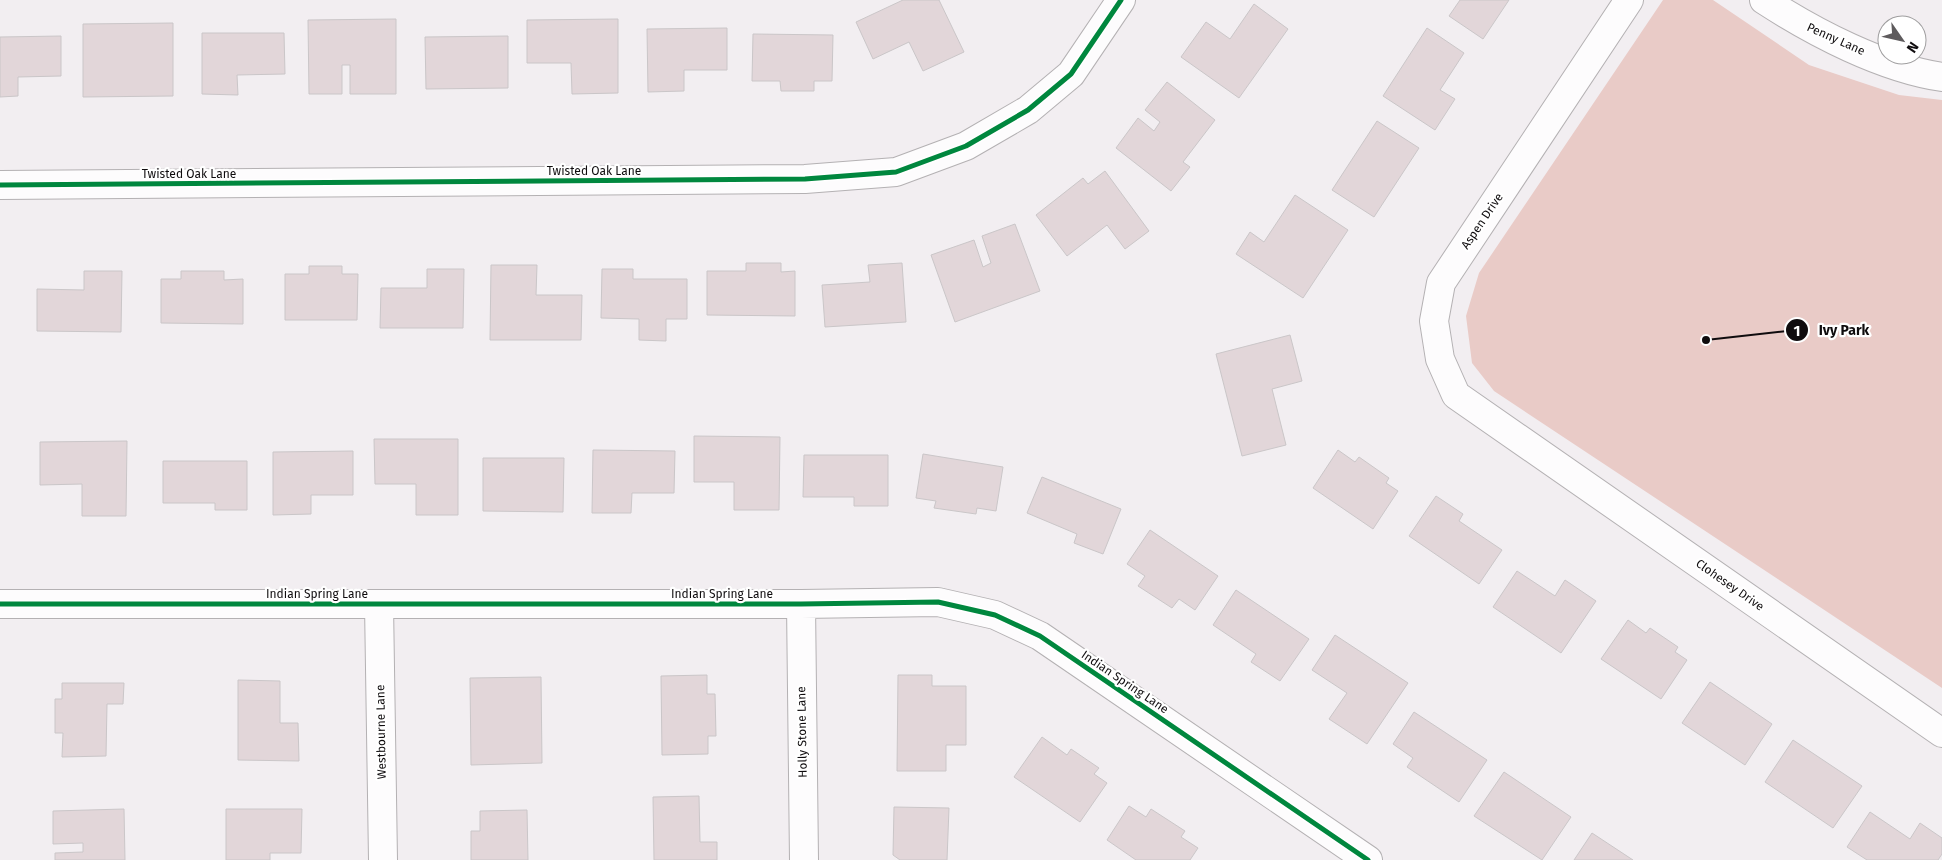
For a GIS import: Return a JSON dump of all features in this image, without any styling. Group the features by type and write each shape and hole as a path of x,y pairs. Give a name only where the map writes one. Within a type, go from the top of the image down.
{"street":[{"name":"Twisted Oak Lane","path":"0,185 805,179 896,172 966,146 1028,110 1071,74 1121,0"},
{"name":"Aspen Drive","path":"1518,438 1456,395 1440,359 1434,321 1441,283 1629,0"},
{"name":"Penny Lane","path":"1764,0 1799,22 1841,44 1923,74 1942,77"},
{"name":"Clohesey Drive","path":"1518,438 1942,733"},
{"name":"Indian Spring Lane","path":"0,604 801,604 938,602 994,615 1040,636 1368,860"},
{"name":"Westbourne Lane","path":"378,604 383,860"},
{"name":"Holly Stone Lane","path":"801,604 804,860"}],"shaded area":[{"path":"1663,0 1713,0 1809,65 1899,95 1942,100 1942,688 1494,391 1472,363 1466,316 1479,273"}],"building":[{"path":"903,0 939,0 964,52 923,71 909,42 873,59 856,22"},
{"path":"1460,0 1509,0 1483,39 1449,16"},
{"path":"1254,4 1288,29 1239,98 1181,57 1206,22 1230,39"},
{"path":"396,19 396,94 350,94 350,65 342,65 342,94 309,94 308,20"},
{"path":"618,19 618,93 572,94 571,63 527,63 527,20"},
{"path":"173,23 173,96 83,97 83,24"},
{"path":"727,28 727,70 684,70 684,91 648,92 647,29"},
{"path":"1427,28 1464,53 1440,90 1455,99 1435,130 1383,96"},
{"path":"202,33 284,33 285,74 237,75 238,95 202,94"},
{"path":"753,34 833,35 832,81 814,81 814,91 781,91 780,81 752,81"},
{"path":"61,36 61,76 18,77 18,96 0,97 0,37"},
{"path":"508,36 508,88 426,89 425,37"},
{"path":"1167,82 1215,120 1183,162 1190,167 1171,191 1116,148 1138,118 1154,131 1160,122 1145,110"},
{"path":"1377,121 1419,148 1374,217 1332,190"},
{"path":"1105,171 1149,231 1125,249 1107,225 1067,256 1036,215 1083,178 1088,184"},
{"path":"1295,195 1348,230 1303,298 1236,254 1250,232 1264,242"},
{"path":"1015,224 1040,291 955,322 931,255 974,240 983,267 991,263 982,236"},
{"path":"746,263 781,263 781,272 795,271 795,316 707,315 707,271 746,271"},
{"path":"902,263 906,322 825,327 822,285 870,282 868,265"},
{"path":"491,265 537,265 536,295 582,295 581,340 490,340"},
{"path":"309,266 342,266 342,274 358,274 357,320 285,320 285,274 309,274"},
{"path":"427,269 464,269 463,328 380,328 381,288 427,288"},
{"path":"602,269 633,269 633,279 687,279 687,319 666,319 666,341 639,340 639,319 601,318"},
{"path":"84,271 122,271 121,332 37,331 37,289 84,290"},
{"path":"181,271 224,271 224,280 243,279 243,324 161,323 161,279 181,279"},
{"path":"1290,335 1302,381 1272,389 1286,445 1242,456 1216,354"},
{"path":"694,436 780,437 779,510 734,510 734,482 694,482"},
{"path":"374,439 458,439 458,515 416,515 416,484 375,484"},
{"path":"127,441 126,516 82,516 82,484 40,485 40,442"},
{"path":"593,450 675,451 674,493 632,493 631,513 592,513"},
{"path":"1338,450 1355,462 1359,457 1389,478 1386,483 1398,491 1373,529 1313,488"},
{"path":"353,451 353,495 311,495 311,514 273,515 273,452"},
{"path":"923,454 1003,467 996,511 977,508 976,514 934,508 936,501 916,498"},
{"path":"804,455 888,455 888,506 854,506 854,497 803,497"},
{"path":"483,458 564,458 563,512 483,511"},
{"path":"163,461 247,461 247,510 215,510 215,503 163,503"},
{"path":"1042,477 1121,509 1103,554 1074,543 1077,534 1027,513"},
{"path":"1436,496 1463,514 1459,521 1502,550 1479,584 1409,536"},
{"path":"1150,530 1218,576 1195,610 1179,599 1172,608 1138,586 1145,576 1127,564"},
{"path":"1517,571 1555,596 1565,580 1596,601 1561,653 1493,607"},
{"path":"1236,590 1309,639 1280,681 1251,662 1256,654 1213,625"},
{"path":"1628,620 1646,633 1650,628 1678,647 1675,652 1687,660 1661,699 1601,659"},
{"path":"1335,635 1408,683 1367,744 1329,719 1347,693 1312,670"},
{"path":"707,675 707,694 715,694 716,736 708,736 708,754 662,755 661,676"},
{"path":"898,675 932,675 932,686 966,686 966,745 946,745 946,771 897,771"},
{"path":"541,677 542,763 471,765 470,678"},
{"path":"238,680 280,681 280,723 298,723 299,761 238,760"},
{"path":"1710,682 1772,724 1745,765 1682,723"},
{"path":"62,683 124,683 123,704 107,704 106,756 62,757 63,733 55,733 55,699 62,699"},
{"path":"1414,712 1487,760 1459,802 1407,767 1413,758 1393,744"},
{"path":"1042,737 1067,755 1071,749 1099,768 1094,774 1107,783 1080,822 1014,777"},
{"path":"1793,740 1862,786 1833,828 1765,782"},
{"path":"1504,772 1571,817 1542,860 1474,816"},
{"path":"699,796 700,842 717,842 717,860 654,860 653,797"},
{"path":"1129,806 1146,817 1151,809 1185,831 1181,837 1198,848 1190,860 1136,860 1107,840"},
{"path":"894,807 949,808 947,860 900,860 893,855"},
{"path":"124,809 125,860 55,860 55,853 83,852 83,843 53,844 53,811"},
{"path":"226,809 302,809 301,853 270,853 270,860 226,860"},
{"path":"527,810 528,860 471,860 471,831 480,831 480,811"},
{"path":"1870,812 1910,839 1920,823 1942,838 1942,854 1938,860 1867,860 1847,847"},
{"path":"1592,833 1633,860 1574,860"}],"cycle path":[{"path":"0,185 805,179 896,172 966,146 1028,110 1071,74 1121,0"},
{"path":"0,604 801,604 938,602 995,615 1040,636 1368,860"}],"place":[{"name":"Ivy Park","path":"1706,340"}]}
